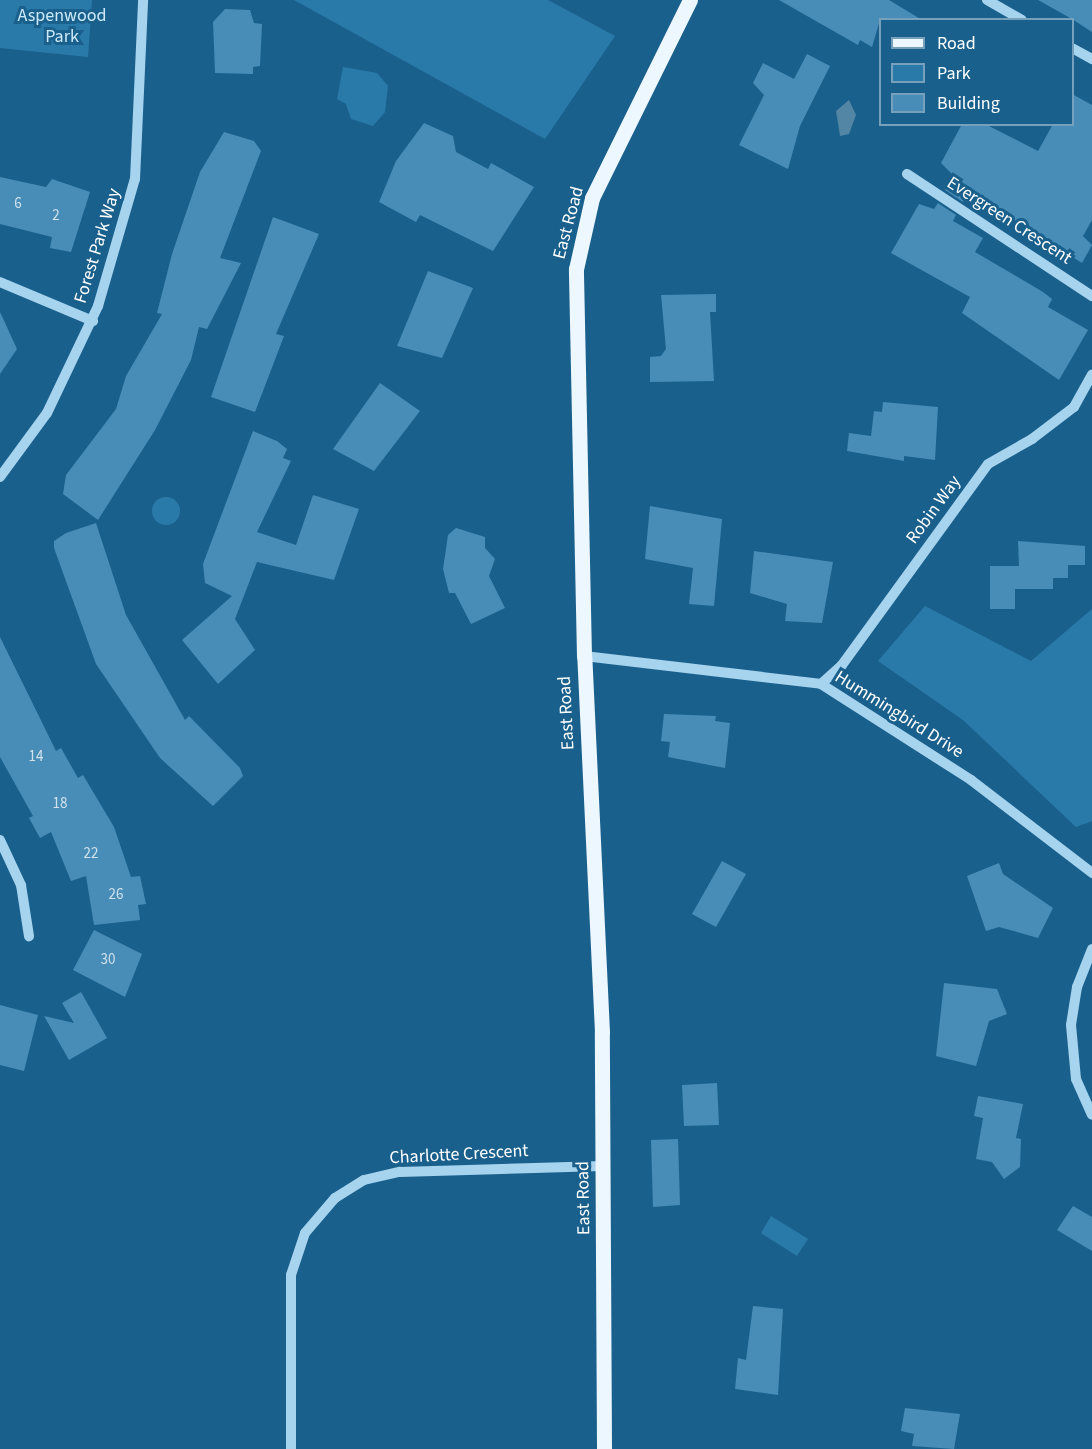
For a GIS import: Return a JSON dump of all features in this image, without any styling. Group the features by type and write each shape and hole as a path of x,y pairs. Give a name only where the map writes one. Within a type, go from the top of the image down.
{"main road":[{"name":"East Road","path":"604,1449 603,1166 584,656 576,269 592,198 690,0"}],"street":[{"name":"Forest Park Way","path":"0,477 47,412 93,321 135,179 143,0"},
{"path":"987,0 1018,18"},
{"path":"1074,49 1092,59"},
{"name":"Evergreen Crescent","path":"907,174 1092,296"},
{"path":"0,282 93,321"},
{"name":"Robin Way","path":"821,684 842,664 988,464 1032,440 1074,407 1092,375"},
{"name":"Hummingbird Drive","path":"584,656 821,684 971,780 1092,873"},
{"path":"0,840 21,885 29,936"},
{"path":"1092,949 1077,987 1071,1025 1076,1079 1092,1115"},
{"name":"Charlotte Crescent","path":"291,1449 291,1275 305,1233 335,1198 364,1180 400,1172 603,1166"}],"green space":[{"name":"Aspenwood Park","path":"0,0 92,0 88,57 0,48"},
{"path":"294,0 548,0 615,36 545,139"},
{"path":"343,67 377,73 388,86 385,112 373,126 351,119 346,104 337,99"},
{"path":"166,497 176,501 180,511 176,521 166,525 156,521 152,511 156,501"},
{"path":"925,606 1031,661 1092,609 1092,821 1076,827 963,720 878,661"},
{"path":"771,1216 808,1239 797,1256 761,1233"}],"shaded area":[{"path":"849,100 856,115 849,134 840,136 836,111"}],"building":[{"path":"779,0 889,0 919,18 879,18 872,47 860,40 858,45"},
{"path":"1038,0 1092,0 1092,32 1074,20 1074,18"},
{"path":"225,9 250,10 254,23 262,24 260,66 253,67 253,74 215,73 213,22"},
{"path":"807,54 830,66 800,126 788,169 739,145 764,95 753,83 763,63 794,79"},
{"path":"1074,95 1092,105 1092,220 1083,236 1092,245 1082,263 969,192 963,202 945,190 953,175 941,163 961,126 989,126 1038,151 1052,126 1074,126"},
{"path":"424,123 453,136 456,152 488,169 491,163 534,187 493,251 420,215 416,222 379,202 396,161"},
{"path":"224,132 254,141 261,151 220,258 241,263 207,329 199,327 191,360 155,430 98,520 63,494 66,475 116,409 126,376 162,314 157,313 172,254 200,172"},
{"path":"0,177 46,187 52,179 90,192 71,252 50,248 52,237 0,224"},
{"path":"938,203 956,215 953,221 983,238 975,252 1043,292 1052,299 1048,307 1088,330 1059,380 962,313 970,297 891,253 919,204 934,209"},
{"path":"273,217 319,234 276,334 284,336 255,412 211,397"},
{"path":"428,271 473,288 442,358 397,346"},
{"path":"716,294 716,312 710,312 714,381 650,382 650,357 661,356 666,349 661,295"},
{"path":"0,312 17,349 0,374"},
{"path":"380,383 420,411 374,471 333,449"},
{"path":"883,402 938,407 935,460 904,456 904,461 847,451 849,433 871,436 874,411 882,412"},
{"path":"253,431 277,441 287,449 283,458 291,461 257,532 296,545 313,495 359,509 334,580 257,562 235,619 255,650 218,684 182,640 232,596 205,583 203,564"},
{"path":"650,506 722,519 714,606 689,604 693,568 645,559"},
{"path":"96,523 126,615 185,720 189,716 240,768 243,776 213,806 160,758 96,664 54,548 54,541 66,533"},
{"path":"456,528 485,537 485,548 495,559 489,576 505,608 471,624 455,593 449,593 443,569 448,535"},
{"path":"1018,541 1085,546 1085,565 1068,565 1068,578 1053,578 1053,589 1015,589 1015,609 990,609 990,566 1019,566"},
{"path":"754,551 833,562 822,623 785,621 787,604 750,593"},
{"path":"0,637 56,751 61,748 78,778 83,775 114,827 131,877 140,876 146,904 138,905 140,920 94,925 86,876 71,881 51,832 40,838 29,818 33,816 0,757"},
{"path":"664,714 716,716 715,721 730,723 725,768 668,757 670,742 661,741"},
{"path":"722,861 746,874 716,927 692,914"},
{"path":"999,863 1003,874 1053,908 1038,938 999,927 986,931 967,876"},
{"path":"94,930 142,954 125,997 73,970"},
{"path":"944,983 997,989 1007,1014 989,1021 976,1066 936,1056"},
{"path":"81,992 107,1038 69,1060 44,1016 74,1023 62,1003"},
{"path":"0,1005 38,1015 24,1071 0,1065"},
{"path":"717,1083 719,1125 684,1126 682,1085"},
{"path":"978,1096 1023,1104 1016,1138 1021,1139 1020,1167 1004,1179 992,1162 976,1159 983,1118 974,1116"},
{"path":"678,1139 680,1205 653,1207 651,1140"},
{"path":"1073,1206 1092,1217 1092,1251 1057,1230"},
{"path":"753,1306 783,1309 778,1395 735,1389 738,1358 746,1360"},
{"path":"905,1408 960,1414 954,1449 912,1446 914,1434 901,1431"}]}
